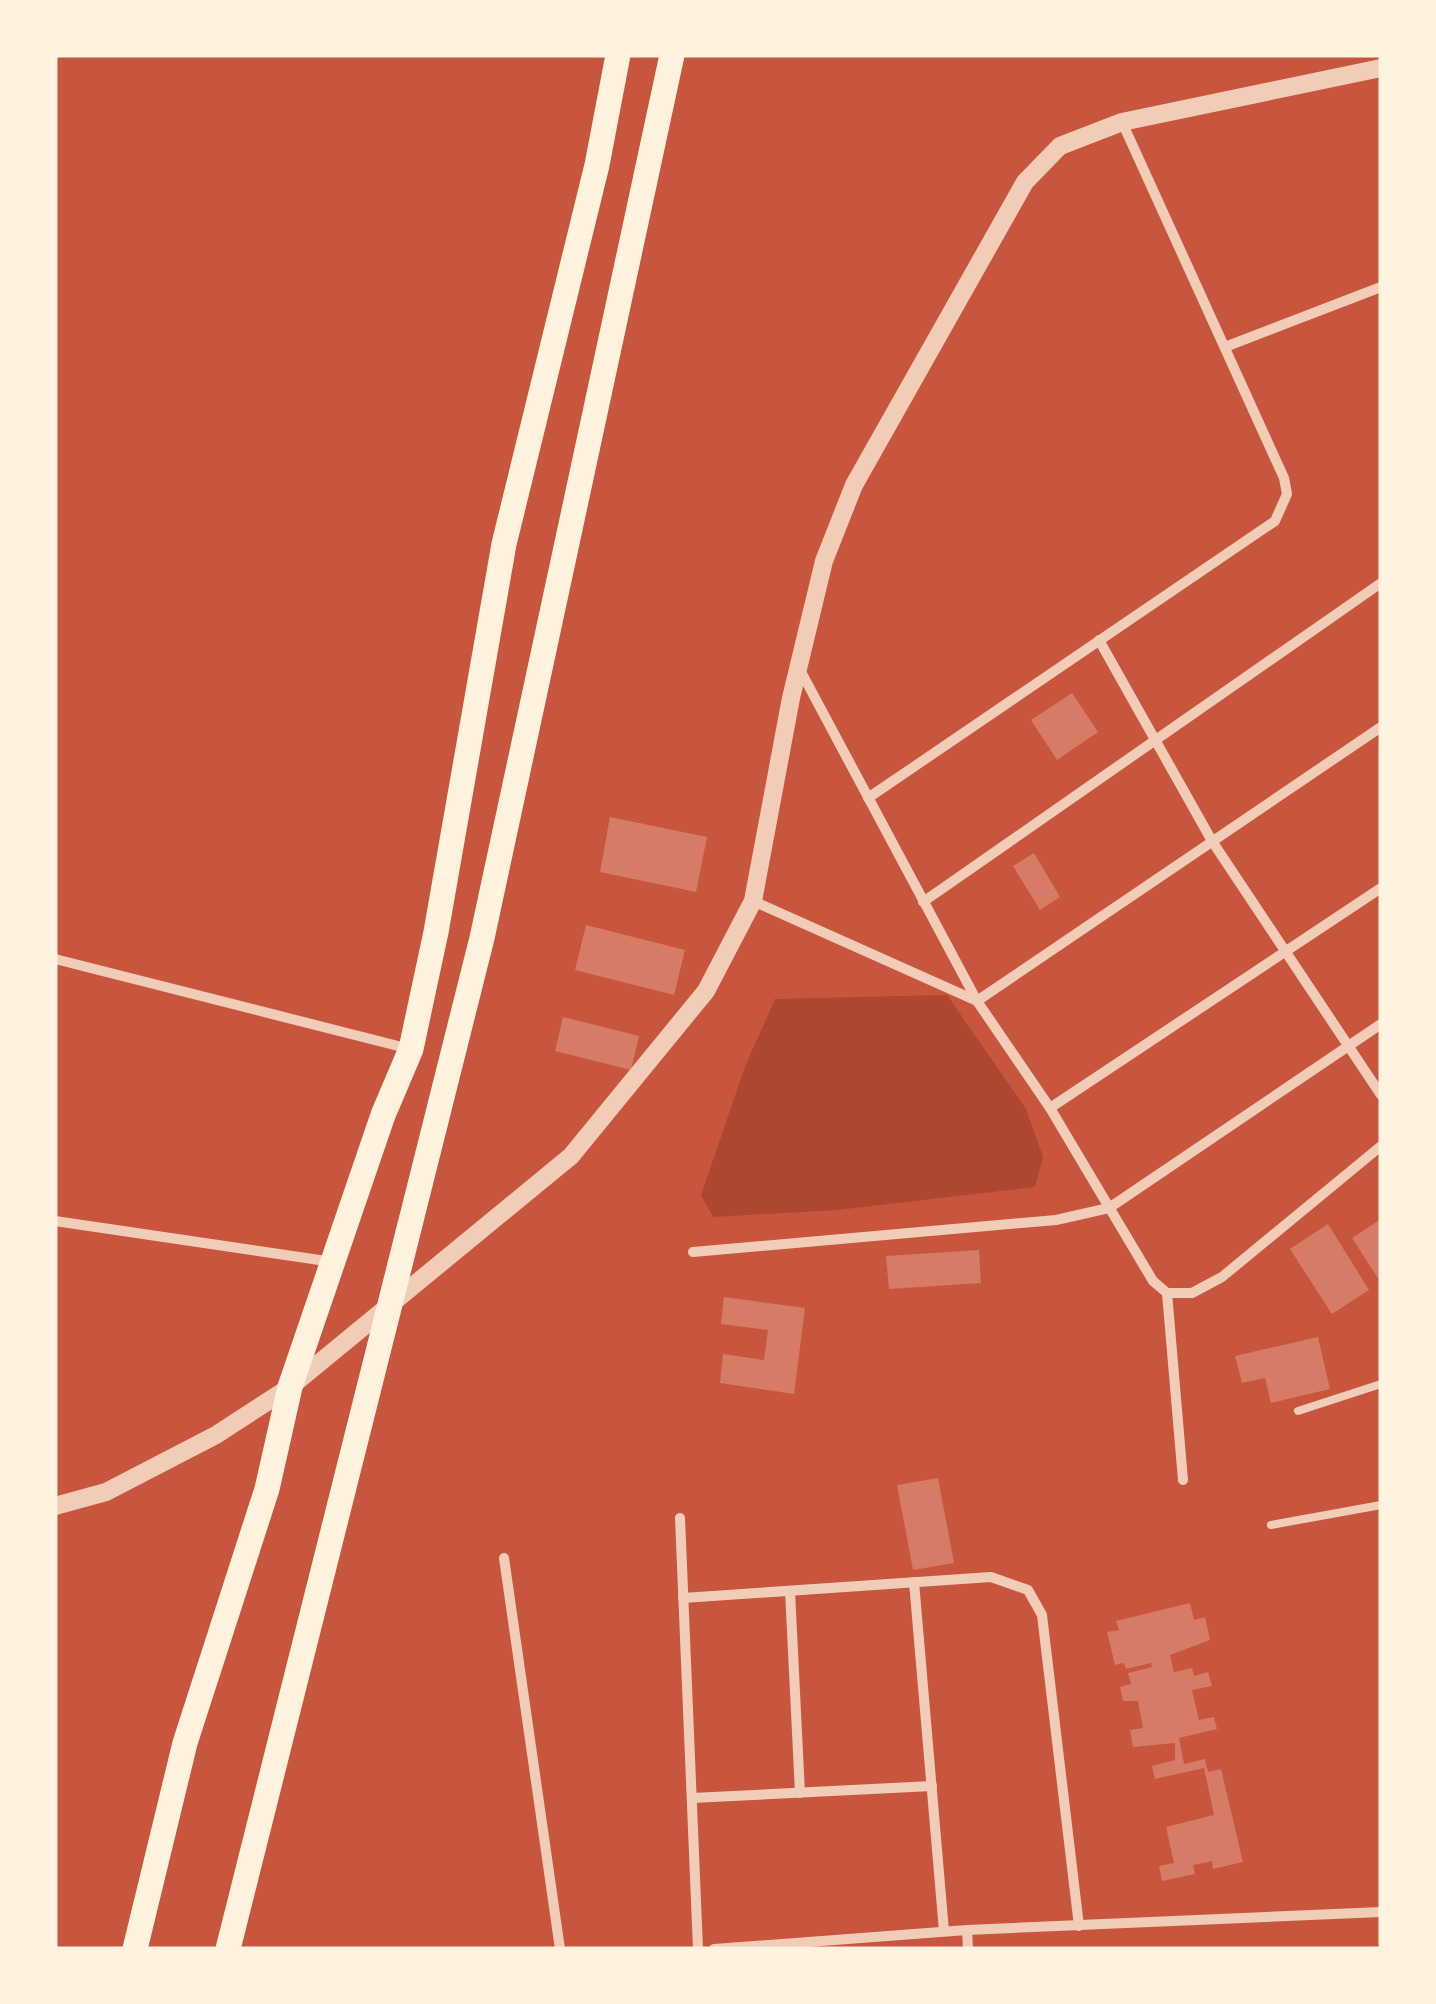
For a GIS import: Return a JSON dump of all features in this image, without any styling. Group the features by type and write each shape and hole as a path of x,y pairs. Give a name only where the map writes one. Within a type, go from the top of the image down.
{"main road":[{"path":"135,1949 186,1743 267,1489 290,1387 383,1115 411,1049 436,932 504,544 597,165 618,55"},
{"path":"228,1949 482,938 672,55"}],"street":[{"path":"55,1506 106,1492 216,1435 290,1387 395,1296 571,1156 706,991 753,901 798,667 824,561 854,486 1024,182 1060,146 1122,122 1381,68"},
{"path":"868,798 1275,520 1284,510 1284,478 1122,122"},
{"path":"1225,347 1381,287"},
{"path":"923,902 1381,583"},
{"path":"1100,640 1212,841 1381,1095"},
{"path":"798,667 977,1001 1050,1108 1153,1281 1168,1293 1192,1293 1222,1277 1381,1146"},
{"path":"977,1001 1381,727"},
{"path":"1050,1108 1381,888"},
{"path":"753,901 977,1001"},
{"path":"55,959 411,1049"},
{"path":"693,1252 1056,1220 1108,1208 1381,1024"},
{"path":"55,1221 334,1262"},
{"path":"1168,1293 1182,1480"},
{"path":"680,1518 698,1949"},
{"path":"504,1558 560,1949"},
{"path":"683,1598 991,1578 1028,1590 1042,1615 1079,1926"},
{"path":"914,1582 944,1931"},
{"path":"790,1591 800,1793"},
{"path":"692,1798 932,1786"},
{"path":"714,1949 944,1931 1381,1912"},
{"path":"967,1930 968,1949"}],"lane":[{"path":"1298,1412 1381,1384"},
{"path":"1272,1525 1381,1504"}],"shaded area":[{"path":"947,995 1026,1109 1043,1157 1035,1187 837,1210 713,1217 701,1195 746,1064 775,999"}],"building":[{"path":"1072,693 1098,732 1057,760 1031,720"},
{"path":"610,817 707,837 696,892 600,872"},
{"path":"1034,853 1060,897 1040,910 1013,866"},
{"path":"586,925 685,950 674,995 575,970"},
{"path":"563,1017 639,1036 631,1070 555,1051"},
{"path":"1381,1219 1381,1283 1352,1238"},
{"path":"1328,1224 1369,1290 1332,1314 1290,1249"},
{"path":"979,1250 981,1283 889,1289 886,1256"},
{"path":"724,1297 805,1308 794,1394 720,1383 723,1354 764,1360 768,1330 721,1324"},
{"path":"1318,1337 1330,1389 1271,1403 1265,1378 1242,1383 1235,1356"},
{"path":"938,1478 954,1563 913,1570 897,1485"},
{"path":"1190,1603 1194,1620 1205,1617 1210,1640 1170,1655 1174,1672 1192,1668 1194,1676 1208,1672 1212,1686 1192,1690 1199,1720 1214,1717 1217,1729 1179,1738 1184,1764 1205,1759 1208,1772 1221,1769 1243,1862 1213,1869 1212,1861 1193,1865 1195,1874 1162,1881 1159,1866 1174,1863 1166,1827 1214,1815 1204,1768 1155,1779 1152,1766 1175,1760 1175,1743 1133,1747 1130,1730 1143,1728 1138,1701 1123,1701 1120,1687 1131,1684 1128,1673 1152,1667 1151,1663 1126,1669 1124,1663 1115,1665 1107,1632 1119,1630 1116,1621"}]}
